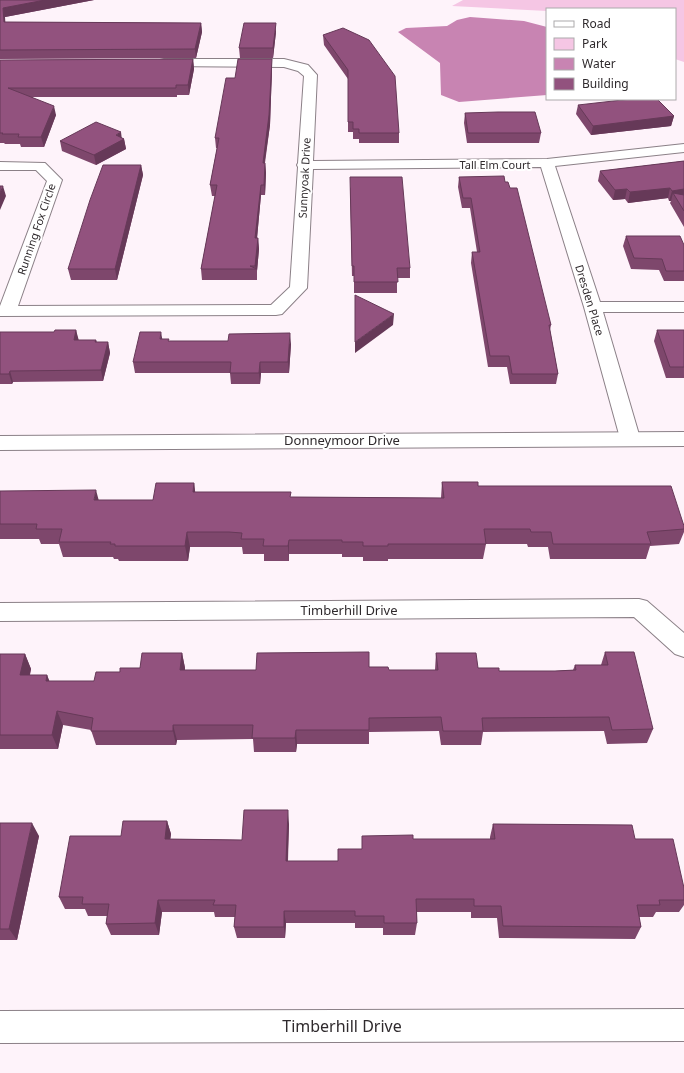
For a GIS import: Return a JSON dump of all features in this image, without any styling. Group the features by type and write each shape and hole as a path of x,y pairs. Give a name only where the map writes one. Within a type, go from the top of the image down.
{"street":[{"name":"Sunnyoak Drive","path":"4,311 276,310 298,288 304,165 311,75 303,68 284,63 150,63"},
{"name":"Tall Elm Court","path":"304,165 547,163 684,148"},
{"name":"Dresden Place","path":"547,163 593,307 630,438"},
{"name":"Running Fox Circle","path":"0,166 40,166 55,180 4,311"},
{"path":"593,307 684,307"},
{"name":"Donneymoor Drive","path":"0,443 630,438 684,439"},
{"name":"Timberhill Drive","path":"0,612 639,608 684,647"},
{"name":"Timberhill Drive","path":"0,1027 684,1025"}],"green space":[{"path":"463,0 684,0 684,62 676,59 676,8 546,8 546,11 452,6"}],"water":[{"path":"470,17 524,21 546,27 546,95 459,102 441,95 440,63 398,32 406,28 447,26 457,20"}],"building":[{"path":"0,0 45,0 3,8 4,22 201,23 195,49 0,50"},
{"path":"244,23 276,23 273,48 239,48"},
{"path":"343,28 369,40 395,76 399,133 359,133 359,129 353,129 353,122 348,122 348,70 323,35"},
{"path":"193,59 188,85 176,85 176,88 8,88 54,106 41,137 18,137 19,134 0,133 0,60"},
{"path":"238,59 272,59 269,115 263,163 265,163 264,185 261,185 255,238 258,238 255,266 250,266 257,269 201,269 217,185 210,185 219,138 215,138 226,78 235,78"},
{"path":"622,100 658,100 674,116 593,126 578,105"},
{"path":"535,112 541,133 468,133 465,113"},
{"path":"96,122 121,132 116,135 124,139 94,155 60,141"},
{"path":"684,161 684,189 672,191 670,188 630,192 627,189 615,190 600,171"},
{"path":"103,165 141,165 115,269 68,269 90,200"},
{"path":"504,176 505,182 508,182 510,188 517,188 551,325 549,325 558,374 512,374 509,356 490,356 472,252 480,252 471,198 463,198 459,177"},
{"path":"350,177 402,177 410,268 397,268 398,282 354,282 354,266 352,266"},
{"path":"0,186 3,186 0,193"},
{"path":"673,193 684,195 684,211"},
{"path":"626,236 680,236 684,245 684,271 666,271 662,259 634,258"},
{"path":"355,295 394,314 355,342"},
{"path":"55,330 76,330 74,340 96,340 95,342 108,342 101,370 10,371 9,374 0,374 0,332 54,332"},
{"path":"657,330 684,330 684,367 670,367"},
{"path":"140,332 161,332 160,339 169,339 168,341 228,341 229,334 290,333 288,362 260,362 259,373 230,373 231,362 133,362"},
{"path":"442,482 478,482 478,486 671,486 684,529 647,532 651,544 553,544 551,532 531,532 530,529 484,529 486,544 388,544 388,546 363,546 363,542 342,542 342,540 289,540 288,546 263,546 264,539 241,539 242,533 187,532 185,546 115,546 115,544 110,544 111,542 59,542 62,529 36,529 37,524 0,524 0,491 96,490 94,500 153,500 156,483 194,483 193,492 291,492 290,497 444,498"},
{"path":"369,652 369,667 388,667 389,670 438,670 436,653 476,653 478,668 499,668 499,671 555,671 576,670 575,665 608,665 605,652 634,652 653,729 612,730 609,717 482,718 483,731 443,731 441,717 369,718 369,730 296,730 295,738 252,738 253,725 173,725 173,731 91,731 93,718 57,711 52,735 0,735 0,654 25,654 20,675 47,675 46,681 94,681 96,672 120,672 120,668 140,668 142,653 182,653 180,670 256,670 257,653"},
{"path":"244,810 288,810 286,861 338,861 338,849 362,849 362,836 413,835 413,839 495,839 493,824 632,825 635,839 673,839 684,888 684,900 659,900 660,905 637,905 641,927 503,926 501,906 474,906 474,899 416,899 417,923 384,923 384,916 355,916 355,911 284,911 284,927 234,927 236,905 213,905 215,900 158,900 155,923 106,924 109,904 82,904 83,897 59,897 70,836 121,836 123,821 167,821 165,839 242,840"},
{"path":"0,823 32,823 9,929 0,929"}]}
